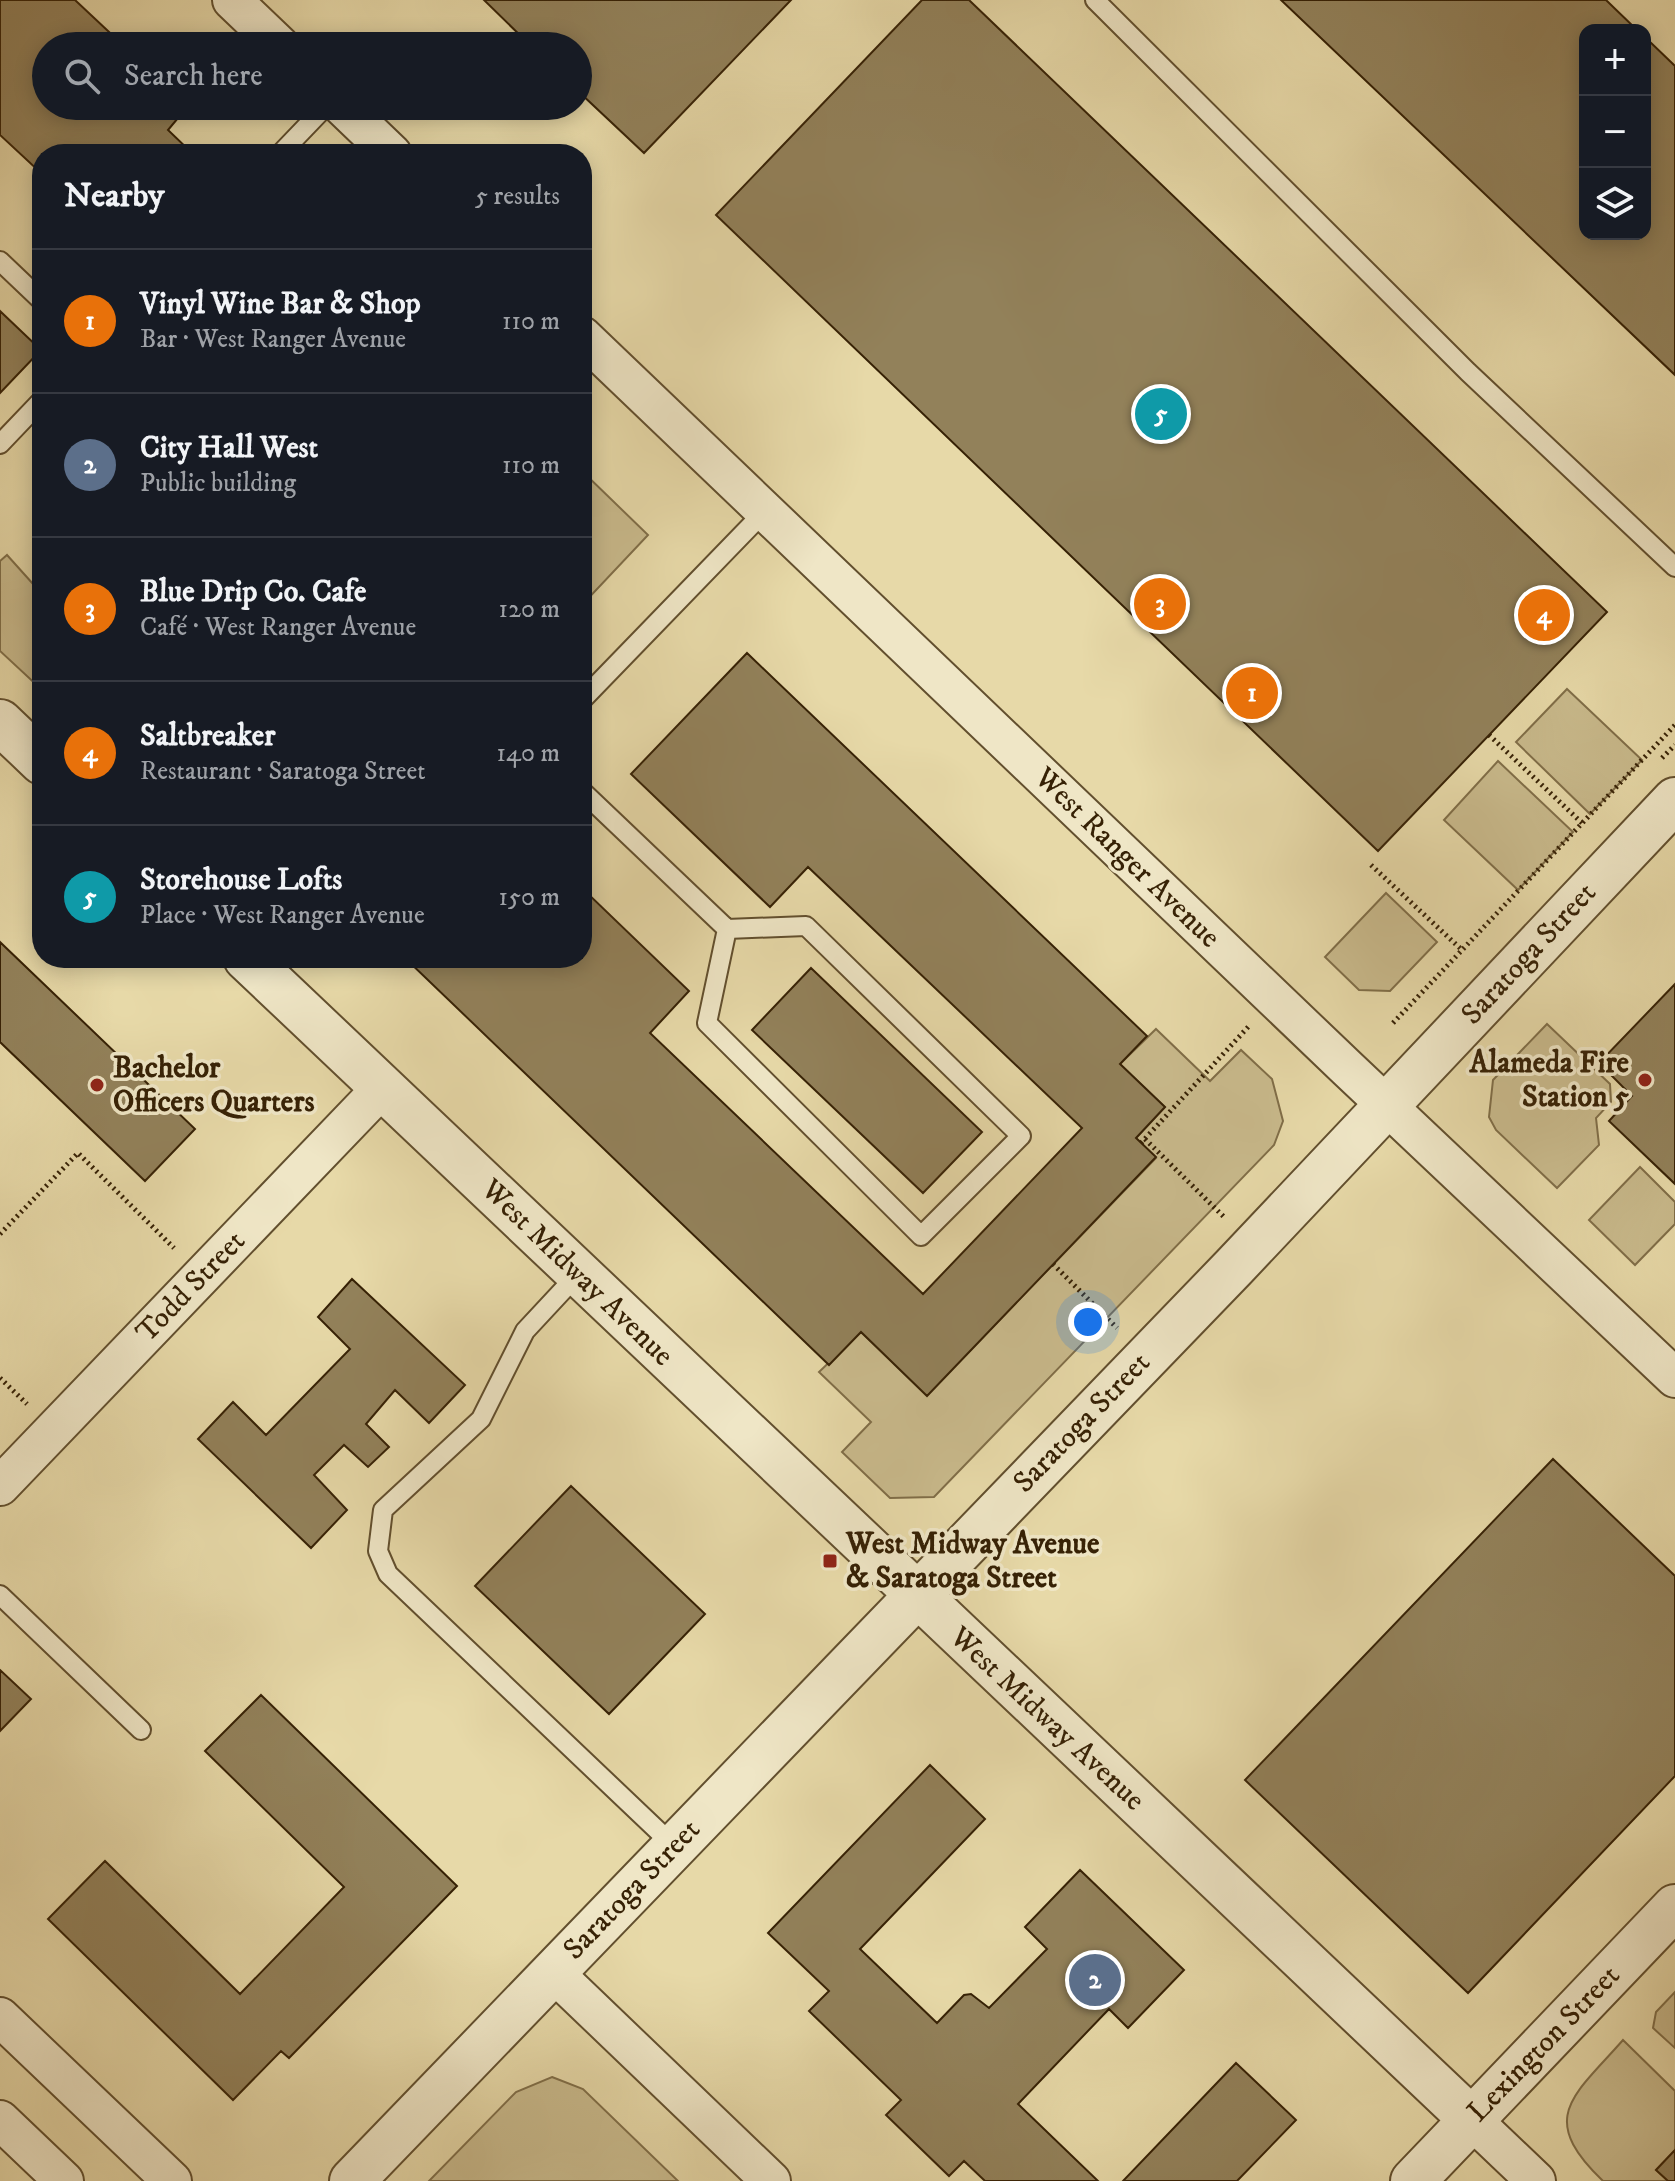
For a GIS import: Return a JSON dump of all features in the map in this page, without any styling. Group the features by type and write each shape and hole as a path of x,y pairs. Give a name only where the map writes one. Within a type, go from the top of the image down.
{"street":[{"path":"232,0 265,32"},
{"path":"357,120 382,144"},
{"name":"West Ranger Avenue","path":"592,346 1675,1378"},
{"path":"0,722 32,752"},
{"name":"Saratoga Street","path":"352,2181 1234,1267 1675,800"},
{"name":"West Midway Avenue","path":"256,968 1536,2181"},
{"name":"Todd Street","path":"0,1486 382,1088"},
{"name":"Lexington Street","path":"1413,2181 1675,1907"},
{"path":"553,1972 771,2181"},
{"path":"0,2017 172,2181"},
{"path":"0,2120 64,2181"}],"lane":[{"path":"1095,0 1468,372 1675,567"},
{"path":"290,144 313,120"},
{"path":"0,261 32,291"},
{"path":"0,444 32,410"},
{"path":"592,690 765,511"},
{"path":"592,801 727,929 806,926 1021,1136 921,1236 707,1023 727,929"},
{"path":"578,1274 525,1331 481,1419 383,1510 378,1551 388,1574 674,1846"},
{"path":"0,1595 141,1730"}],"path":[{"path":"1393,1023 1675,725"},
{"path":"1489,735 1582,823"},
{"path":"1371,865 1462,950"},
{"path":"1224,1218 1143,1141 1275,999"},
{"path":"0,1234 78,1153 174,1248"},
{"path":"1053,1264 1118,1329"},
{"path":"0,1378 28,1404"}],"shaded area":[{"path":"592,481 648,535 592,594"},
{"path":"7,555 32,583 32,681 0,651 0,561"},
{"path":"1567,689 1642,760 1590,814 1516,742"},
{"path":"1498,761 1573,832 1518,890 1444,820"},
{"path":"1386,893 1437,942 1390,991 1359,990 1325,957"},
{"path":"1547,1024 1610,1084 1611,1102 1596,1118 1599,1145 1557,1188 1496,1130 1489,1117 1493,1080"},
{"path":"1156,1029 1210,1081 1241,1050 1272,1079 1283,1121 1274,1145 934,1497 890,1498 842,1452 871,1422 819,1372 861,1332 927,1395 1156,1158 1136,1138 1165,1107 1120,1064"},
{"path":"1640,1167 1675,1202 1675,1224 1635,1265 1589,1220"},
{"path":"1675,1992 1675,2048 1653,2028 1656,2012"},
{"path":"1623,2040 1675,2091 1675,2150 1656,2170 1668,2181 1603,2181 1571,2140 1567,2123 1577,2092"},
{"path":"552,2077 583,2089 678,2181 429,2181 516,2092"}],"building":[{"path":"0,0 75,0 109,32 32,32 32,120 176,120 168,130 183,144 32,144 32,165 0,135"},
{"path":"484,0 791,0 644,153 592,104 592,32 517,32"},
{"path":"922,0 969,0 1607,612 1378,851 716,215"},
{"path":"1281,0 1606,0 1631,24 1579,24 1579,240 1651,240 1651,43 1675,66 1675,375"},
{"path":"0,311 32,341 32,359 0,393"},
{"path":"747,653 1147,1036 1120,1064 1165,1107 1136,1138 1156,1157 927,1396 861,1332 829,1365 415,968 592,968 592,898 689,991 650,1033 923,1294 1082,1128 808,867 770,907 631,774"},
{"name":"Bachelor Officers Quarters","path":"0,942 195,1129 145,1181 0,1042"},
{"path":"811,968 982,1132 923,1193 752,1030"},
{"name":"Alameda Fire Station 5","path":"1675,984 1675,1184 1609,1121 1632,1096 1599,1063"},
{"path":"352,1279 465,1385 429,1423 395,1390 366,1424 389,1447 368,1467 344,1445 314,1475 347,1510 311,1548 198,1439 233,1402 266,1435 350,1349 318,1317"},
{"path":"1553,1459 1675,1576 1675,1776 1468,1993 1245,1780"},
{"path":"571,1486 705,1614 609,1714 475,1586"},
{"path":"0,1670 31,1699 0,1731"},
{"path":"261,1695 457,1886 289,2058 281,2051 233,2100 48,1919 105,1861 240,1994 344,1887 205,1751"},
{"path":"930,1765 985,1819 860,1949 937,2023 964,1995 971,1994 989,2008 1047,1949 1025,1927 1080,1870 1184,1970 1128,2028 1109,2009 1018,2104 1098,2181 985,2181 964,2161 949,2176 886,2115 901,2100 809,2011 829,1991 768,1933"},
{"path":"1236,2063 1296,2120 1237,2181 1123,2181"},
{"path":"1675,2150 1675,2181 1668,2181 1656,2170"}],"place":[{"name":"Storehouse Lofts","path":"1161,414"},
{"name":"Blue Drip Co. Cafe","path":"1160,604"},
{"name":"Saltbreaker","path":"1544,615"},
{"name":"Vinyl Wine Bar & Shop","path":"1252,693"},
{"name":"Alameda Fire Station 5","path":"1645,1080"},
{"name":"Bachelor Officers Quarters","path":"97,1085"},
{"name":"West Midway Avenue & Saratoga Street","path":"830,1561"},
{"name":"City Hall West","path":"1095,1980"}]}
